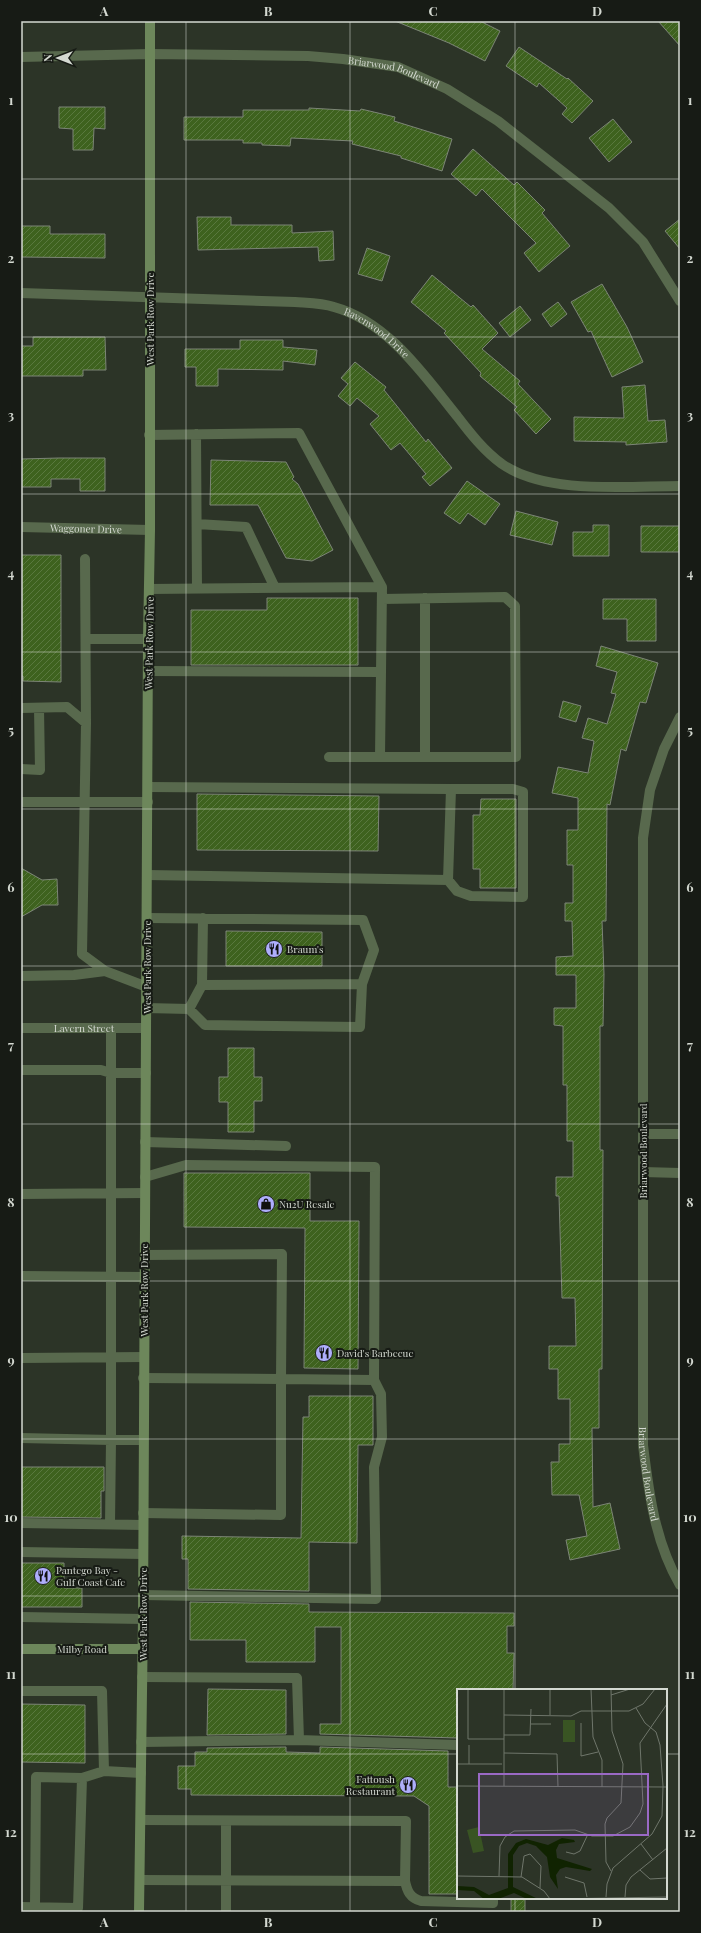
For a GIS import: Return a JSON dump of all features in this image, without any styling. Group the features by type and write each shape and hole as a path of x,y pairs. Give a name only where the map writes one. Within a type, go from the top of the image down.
{"main road":[{"name":"West Park Row Drive","path":"139,1912 143,1649 144,1255 148,875 150,21"},
{"name":"Milby Road","path":"21,1649 143,1649"}],"street":[{"name":"Briarwood Boulevard","path":"21,57 150,54 308,56 343,59 398,68 447,89 498,121 609,208 643,242 680,301"},
{"name":"Ravenwood Drive","path":"21,293 295,302 334,307 368,322 400,347 477,441 502,464 538,480 578,486 680,486"},
{"path":"149,435 299,433 382,587 380,757"},
{"path":"196,434 198,589"},
{"path":"197,524 246,527 275,588"},
{"name":"Waggoner Drive","path":"21,527 150,530"},
{"path":"85,558 86,723 82,954 105,971 147,987"},
{"path":"149,589 382,587"},
{"path":"329,757 516,757 515,606 505,596 382,599"},
{"path":"425,757 426,598"},
{"path":"86,639 148,639"},
{"path":"148,671 381,672"},
{"path":"21,708 67,708 86,723"},
{"path":"21,769 40,770 39,708"},
{"name":"Briarwood Boulevard","path":"680,717 664,750 650,790 643,838 643,1445 649,1498 660,1540 672,1571 680,1585"},
{"path":"148,787 451,790 513,789 523,792 523,897 472,896 456,890 448,880 451,790"},
{"path":"21,802 148,802"},
{"path":"148,875 448,880"},
{"path":"146,1008 189,1009 205,1025 360,1027 362,984 374,950 363,920 147,918"},
{"path":"189,1009 202,984 203,918"},
{"path":"21,976 74,975 105,971"},
{"path":"202,984 362,984"},
{"name":"Lavern Street","path":"21,1028 146,1028"},
{"path":"110,1524 111,1028"},
{"path":"21,1070 101,1070 111,1073 146,1073"},
{"path":"643,1134 680,1134"},
{"path":"145,1142 286,1146"},
{"path":"143,1595 376,1599 374,1467 382,1437 381,1394 374,1380 375,1167 186,1165 145,1177"},
{"path":"643,1172 680,1173"},
{"path":"21,1194 145,1193"},
{"path":"143,1513 281,1515 282,1254 144,1255"},
{"path":"21,1276 111,1275 144,1277"},
{"path":"21,1358 144,1357"},
{"path":"144,1378 374,1380"},
{"path":"21,1438 143,1440"},
{"path":"21,1523 143,1525"},
{"path":"21,1552 143,1554"},
{"path":"21,1617 143,1619"},
{"path":"142,1677 297,1678 299,1740"},
{"path":"21,1690 102,1690 104,1771"},
{"path":"141,1742 299,1740 457,1745"},
{"path":"36,1907 36,1777 82,1778 104,1771 141,1772"},
{"path":"21,1907 78,1908 82,1778"},
{"path":"140,1820 406,1821 405,1881 410,1894 414,1899 421,1901 493,1903 493,1899"},
{"path":"226,1821 226,1912"},
{"path":"140,1880 405,1881"}],"building":[{"path":"395,21 480,21 500,31 485,61 449,43"},
{"path":"658,21 680,21 680,46"},
{"path":"519,47 567,79 568,78 593,101 572,123 562,114 567,108 539,83 537,87 506,66"},
{"path":"59,107 105,107 105,129 94,128 93,150 73,150 73,129 59,128"},
{"path":"309,108 360,111 361,109 395,117 394,121 452,139 442,171 401,158 401,156 352,144 353,141 291,138 290,146 262,145 262,143 243,143 243,140 184,140 184,117 243,117 243,110 309,110"},
{"path":"613,119 632,142 609,162 589,138"},
{"path":"473,149 514,185 517,182 545,210 542,213 570,246 539,272 524,253 536,243 482,189 476,196 451,174"},
{"path":"197,217 231,217 231,225 292,225 292,233 333,231 334,260 319,261 318,247 198,250"},
{"path":"680,219 680,249 665,231"},
{"path":"21,226 50,226 50,234 105,234 105,258 21,257"},
{"path":"367,248 390,256 382,281 358,274"},
{"path":"432,275 471,307 473,305 498,333 482,349 520,381 518,384 551,419 536,434 514,410 517,407 480,376 481,373 444,333 446,331 411,302"},
{"path":"602,284 627,327 643,362 612,377 591,331 588,332 571,302"},
{"path":"558,302 567,314 551,327 542,314"},
{"path":"520,306 531,320 510,337 499,323"},
{"path":"33,337 105,337 106,370 83,370 83,376 21,376 21,346 33,346"},
{"path":"240,340 283,340 283,347 317,350 315,365 283,361 283,370 218,369 218,386 196,386 196,367 185,367 185,349 240,349"},
{"path":"355,362 386,387 384,390 426,442 428,439 452,468 430,486 422,477 426,474 400,443 391,450 370,424 379,416 357,398 350,406 338,396 348,384 341,378"},
{"path":"645,385 648,421 665,420 667,442 626,445 626,442 574,441 574,417 624,418 622,387"},
{"path":"105,458 105,491 80,491 80,479 51,479 51,487 21,487 21,459"},
{"path":"211,460 286,462 294,477 292,479 298,484 333,550 312,561 286,558 258,505 210,505"},
{"path":"467,481 500,504 485,525 468,513 460,524 444,513"},
{"path":"516,511 558,522 552,545 510,535"},
{"path":"593,525 609,525 609,556 573,556 573,532 593,532"},
{"path":"641,526 680,526 680,552 641,552"},
{"path":"21,555 61,555 61,682 23,681 23,676 21,676"},
{"path":"267,598 358,598 358,665 191,665 191,610 267,610"},
{"path":"603,599 656,599 656,641 627,641 627,619 603,619"},
{"path":"601,646 658,663 646,703 640,702 626,751 621,749 610,805 607,804 606,921 602,921 604,974 603,1026 600,1026 600,1150 603,1150 602,1369 599,1369 599,1428 592,1428 593,1507 610,1503 620,1549 570,1560 566,1540 587,1536 579,1495 552,1495 551,1462 559,1462 559,1444 570,1444 570,1399 558,1399 558,1369 549,1369 549,1346 576,1346 575,1298 562,1298 559,1196 556,1196 556,1177 573,1177 573,1141 567,1141 567,1085 563,1085 563,1026 554,1025 554,1008 576,1008 576,975 556,975 556,957 573,956 572,921 565,921 565,903 573,903 573,865 567,865 567,830 578,830 578,798 552,793 558,767 588,773 594,741 582,738 588,718 607,724 616,694 611,693 617,672 596,666"},
{"path":"563,701 581,706 576,722 559,717"},
{"path":"197,794 379,796 378,851 197,850"},
{"path":"481,799 516,799 516,888 480,888 480,869 473,869 473,815 480,815"},
{"path":"21,868 42,880 57,879 58,905 42,905 21,917"},
{"name":"Braum's","path":"226,931 322,932 322,966 226,966"},
{"path":"228,1048 254,1048 254,1077 262,1077 262,1101 254,1101 254,1132 228,1132 228,1102 219,1102 219,1077 228,1077"},
{"path":"184,1173 310,1173 310,1221 359,1221 358,1369 304,1368 305,1228 184,1227"},
{"path":"309,1396 373,1396 373,1445 358,1445 357,1543 309,1542 309,1591 188,1589 188,1559 182,1559 182,1536 301,1538 303,1417 309,1417"},
{"path":"21,1467 104,1467 104,1491 101,1491 101,1518 21,1517"},
{"name":"Pantego Bay - Gulf Coast Cafe","path":"21,1563 64,1563 64,1588 82,1588 82,1607 21,1607"},
{"path":"190,1602 309,1604 309,1612 514,1613 514,1626 507,1626 507,1653 514,1653 513,1689 457,1689 457,1738 320,1734 320,1724 341,1724 341,1627 315,1627 315,1662 246,1662 246,1640 190,1640"},
{"path":"208,1689 286,1690 286,1734 207,1735"},
{"path":"21,1704 85,1705 85,1763 21,1762"},
{"path":"286,1747 286,1752 320,1753 320,1747 448,1751 448,1787 457,1787 457,1894 429,1894 429,1806 414,1796 191,1795 191,1789 178,1789 178,1766 195,1766 195,1752 207,1752 207,1748"},
{"path":"511,1899 525,1899 525,1912 511,1912"}],"place":[{"name":"Braum's","path":"274,949"},
{"name":"Nu2U Resale","path":"266,1204"},
{"name":"David's Barbecue","path":"324,1353"},
{"name":"Pantego Bay - Gulf Coast Cafe","path":"43,1576"},
{"name":"Fattoush Restaurant","path":"408,1785"}]}
